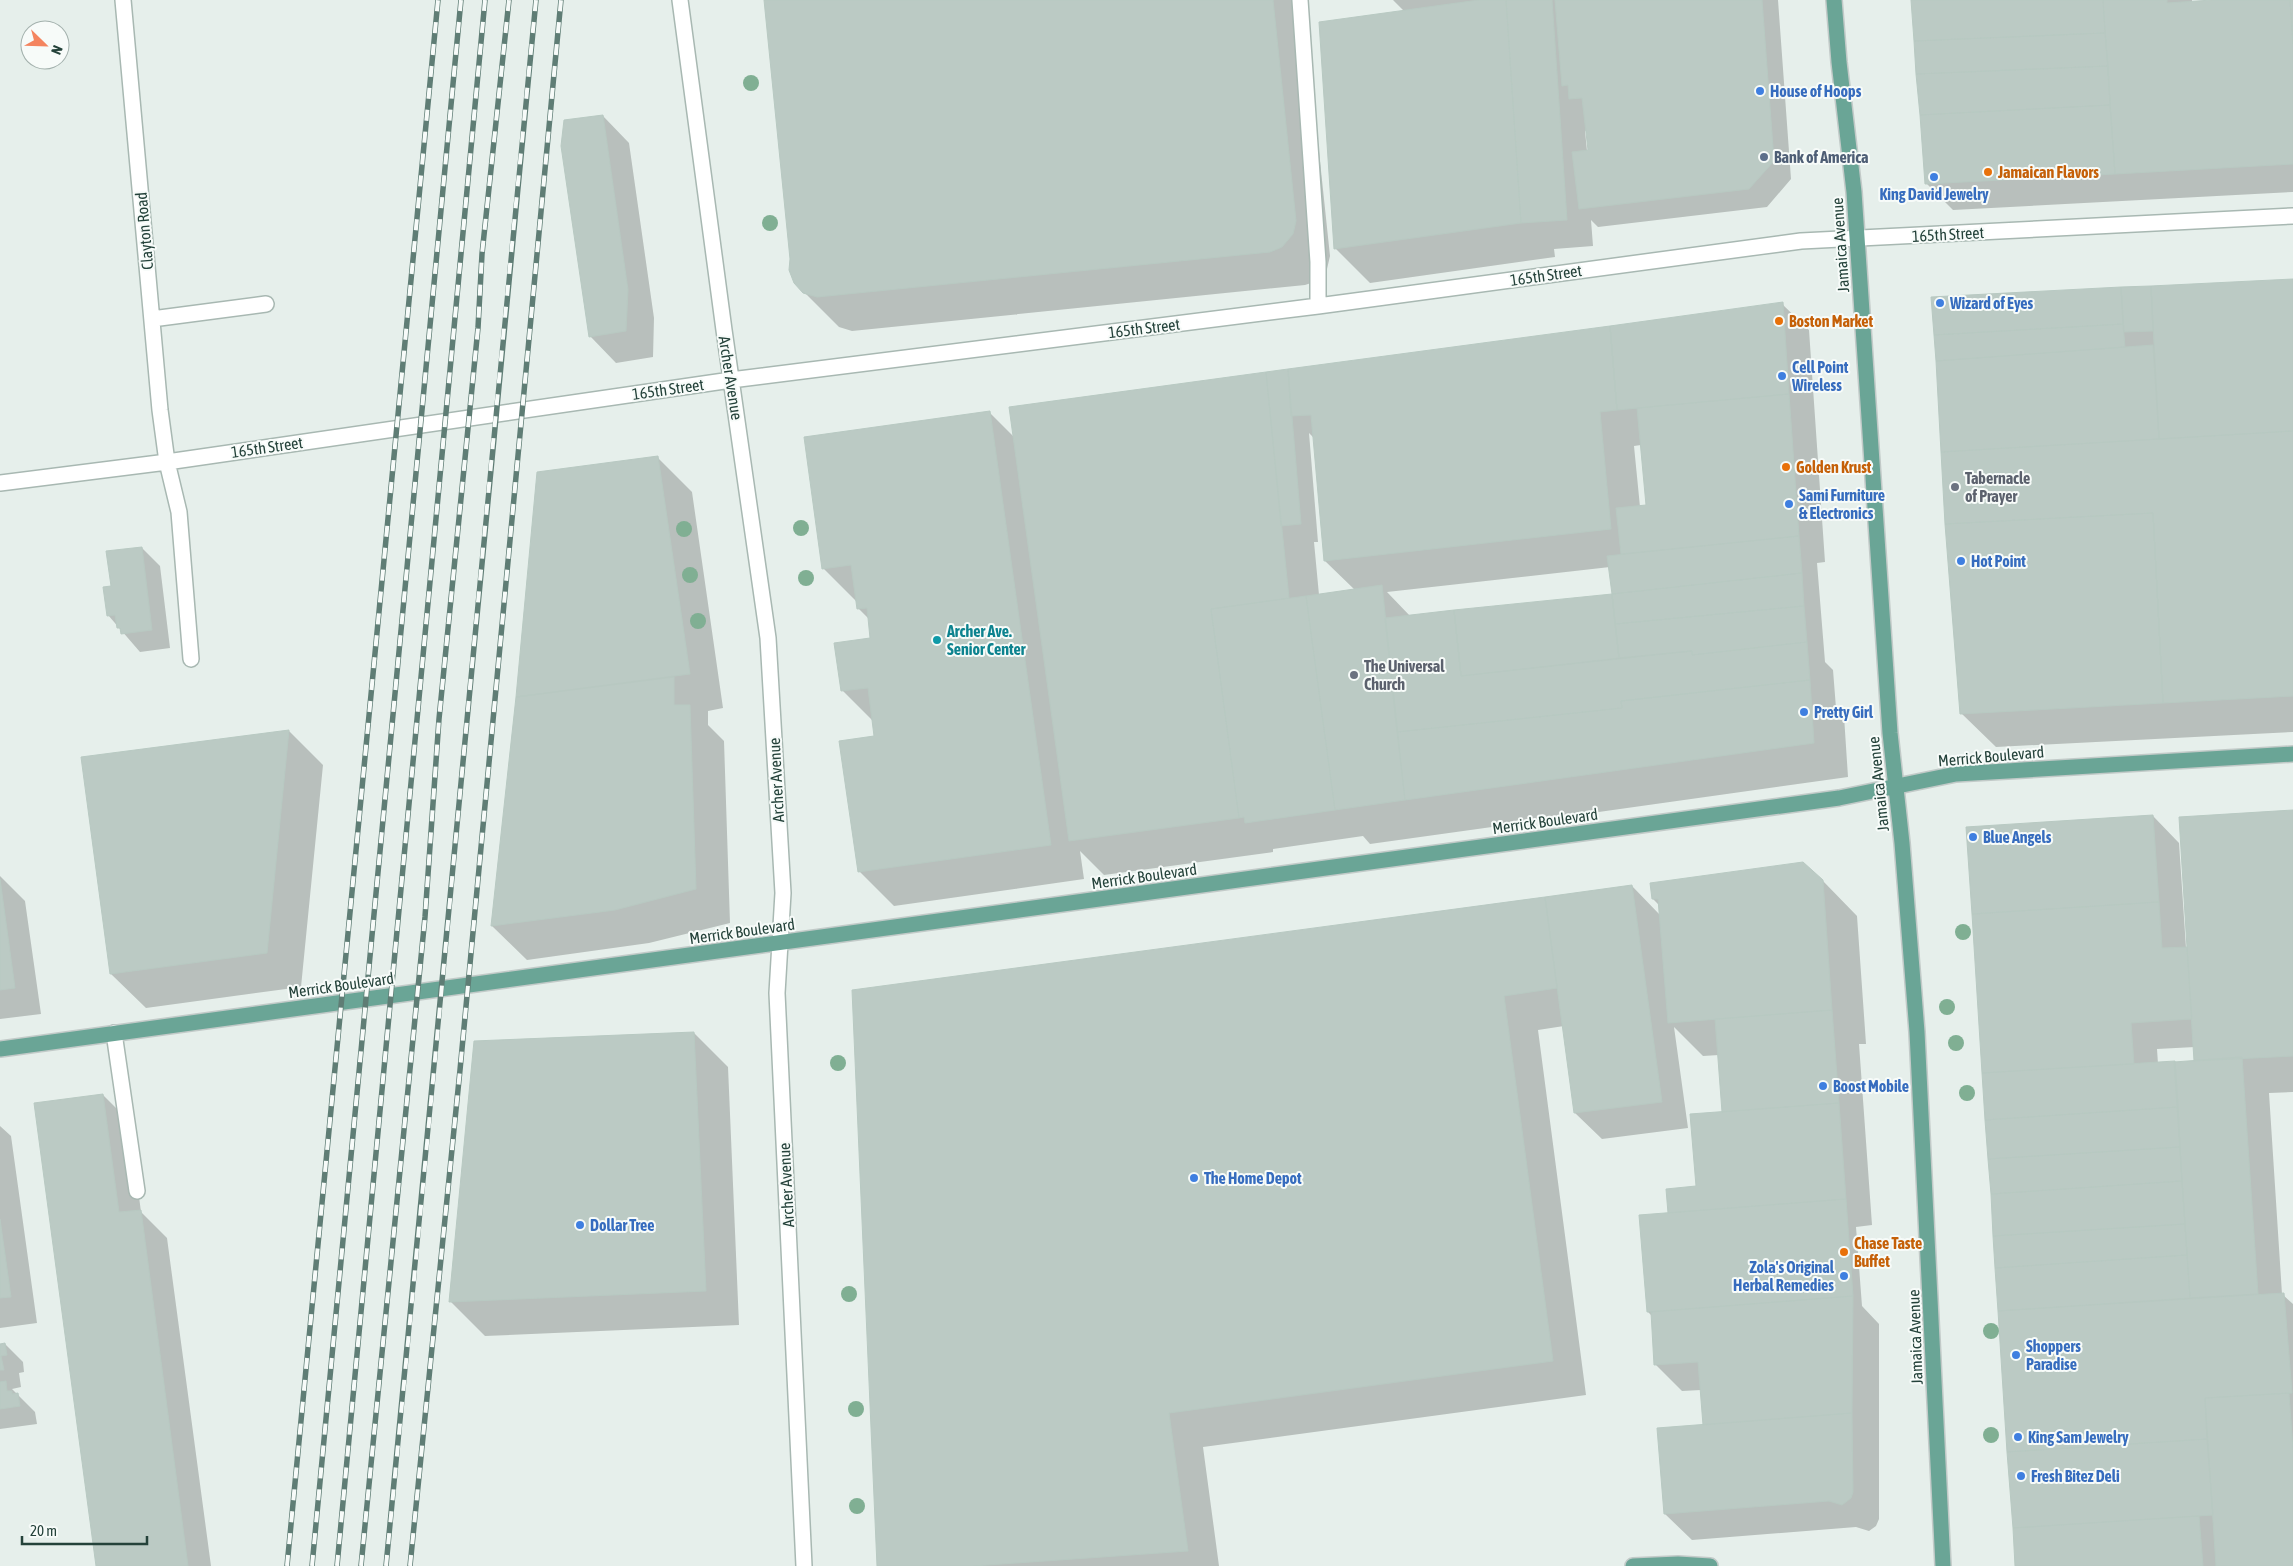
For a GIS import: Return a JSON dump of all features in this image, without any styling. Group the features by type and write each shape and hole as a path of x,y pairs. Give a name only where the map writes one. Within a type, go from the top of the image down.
{"main road":[{"name":"Jamaica Avenue","path":"1834,0 1857,238 1889,714 1917,1032 1943,1566"},
{"name":"Merrick Boulevard","path":"0,1049 1839,798 1956,774 2293,754"},
{"path":"1633,1566 1678,1564 1710,1566"}],"street":[{"name":"Clayton Road","path":"123,0 152,320 167,462 179,512 191,660"},
{"name":"Archer Avenue","path":"680,0 768,638 783,893 777,993 804,1566"},
{"path":"1300,0 1318,262 1318,306"},
{"name":"165th Street","path":"0,483 167,462 731,380 1318,306 1801,241 2293,216"},
{"path":"152,320 266,304"},
{"path":"114,1033 137,1191"}],"building":[{"path":"764,0 1273,0 1296,221 1293,234 1282,247 1270,252 817,297 803,293 794,283 789,270 790,259"},
{"path":"1479,0 1506,0 1521,223 1334,249 1319,22"},
{"path":"1506,0 1552,0 1567,220 1521,223"},
{"path":"1555,0 1762,0 1774,161 1749,189 1579,209 1572,152 1588,150 1582,98 1569,99 1568,85 1562,86"},
{"path":"1911,0 2103,0 2105,33 1914,41"},
{"path":"2103,0 2167,0 2167,3 2212,0 2290,0 2293,44 2293,164 2115,174"},
{"path":"2290,0 2293,0 2293,44"},
{"path":"2105,33 2108,66 1916,74 1914,41"},
{"path":"2108,66 2110,105 1920,115 1916,74"},
{"path":"2110,105 2115,174 1925,184 1920,115"},
{"path":"603,115 628,290 626,331 589,337 561,146 564,120"},
{"path":"2293,279 2293,431 2159,439 2151,286"},
{"path":"2151,286 2153,331 2124,332 2121,287"},
{"path":"2121,287 2123,324 1934,335 1931,297"},
{"path":"1783,302 1789,394 1617,410 1610,326"},
{"path":"2123,324 2125,347 1936,361 1934,335"},
{"path":"1610,326 1617,410 1600,412 1611,529 1324,561 1311,415 1291,416 1288,369"},
{"path":"2153,345 2159,439 1941,452 1936,361"},
{"path":"1288,369 1301,524 1281,526 1266,372"},
{"path":"1266,372 1289,598 1211,609 1239,818 1069,841 1009,407"},
{"path":"1789,394 1799,536 1621,554 1616,508 1646,505 1637,408"},
{"name":"Archer Ave. Senior Center","path":"990,411 1051,845 858,872 839,741 874,736 868,688 841,691 834,643 870,638 867,608 857,609 851,565 822,569 804,437"},
{"path":"2293,431 2293,696 2163,703 2153,513 1945,524 1941,452"},
{"path":"658,456 690,674 516,697 537,472"},
{"path":"2153,513 2163,703 1960,714 1945,524"},
{"path":"1799,536 1802,573 1612,594 1607,556"},
{"path":"142,547 152,630 121,634 120,628 117,628 115,615 107,616 103,587 111,586 106,551"},
{"path":"1802,573 1804,606 1615,624 1612,594"},
{"name":"The Universal Church","path":"1382,585 1405,800 1335,810 1306,596"},
{"path":"1612,594 1619,658 1461,676 1454,610"},
{"path":"1306,596 1335,810 1245,823 1244,817 1239,818 1211,609"},
{"path":"1804,606 1807,642 1692,655 1692,651 1619,658 1615,624"},
{"path":"1454,610 1461,676 1692,651 1692,655 1807,642 1810,680 1621,701 1622,708 1397,732 1385,618"},
{"path":"674,677 674,705 690,705 696,889 615,910 491,926 516,697"},
{"path":"1810,680 1814,743 1405,800 1397,732 1622,708 1621,701"},
{"path":"289,730 267,953 110,974 81,757"},
{"path":"2293,810 2293,1056 2194,1061 2179,817"},
{"path":"2153,815 2159,902 1972,914 1966,827"},
{"path":"1803,862 1823,880 1832,1010 1668,1023 1658,899 1652,899 1650,883"},
{"path":"0,879 15,988 0,990"},
{"path":"1632,885 1662,1102 1574,1113 1545,897"},
{"name":"The Home Depot","path":"1545,897 1557,988 1504,996 1553,1361 1169,1413 1188,1551 973,1566 877,1566 852,990"},
{"path":"2159,902 2162,948 2187,947 2192,1019 2131,1023 2134,1064 1982,1073 1972,914"},
{"path":"1832,1010 1839,1103 1722,1112 1715,1019"},
{"name":"Dollar Tree","path":"694,1032 706,1291 449,1302 474,1041"},
{"path":"2242,1057 2258,1294 2190,1298 2174,1062"},
{"path":"2175,1061 2178,1107 1985,1120 1982,1073"},
{"path":"103,1094 119,1212 141,1210 188,1566 96,1566 34,1103"},
{"path":"1839,1103 1846,1199 1668,1213 1666,1189 1696,1186 1690,1114"},
{"path":"2178,1107 2180,1147 1988,1159 1985,1120"},
{"path":"2180,1147 2182,1181 1991,1194 1988,1159"},
{"path":"2182,1181 2185,1224 1993,1236 1991,1194"},
{"path":"1846,1199 1853,1296 1647,1312 1639,1215"},
{"path":"0,1219 11,1297 0,1298"},
{"path":"2185,1224 2187,1255 1995,1268 1993,1236"},
{"path":"2187,1255 2190,1298 1998,1311 1995,1268"},
{"path":"2284,1293 2292,1393 2205,1398 2207,1439 2007,1452 1998,1311"},
{"path":"1853,1296 1852,1413 1703,1425 1698,1362 1654,1365 1651,1312"},
{"path":"5,1343 7,1355 1,1356 4,1370 0,1370 0,1344"},
{"path":"6,1381 7,1391 12,1391 12,1394 18,1393 20,1406 0,1409 0,1382"},
{"path":"2289,1393 2293,1450 2293,1566 2216,1566 2205,1398"},
{"path":"1852,1413 1853,1492 1851,1498 1842,1505 1829,1501 1664,1514 1657,1428"},
{"path":"2207,1439 2213,1515 2013,1528 2007,1452"},
{"path":"2199,1516 2203,1566 2015,1566 2013,1528"}],"railway":[{"path":"287,1566 438,0"},
{"path":"312,1566 461,0"},
{"path":"337,1566 485,0"},
{"path":"361,1566 425,917 439,719 478,328 482,254 509,0"},
{"path":"386,1566 536,0"},
{"path":"410,1566 460,1070 561,0"}],"place":[{"name":"House of Hoops","path":"1760,91"},
{"name":"Bank of America","path":"1764,157"},
{"name":"Jamaican Flavors","path":"1988,172"},
{"name":"King David Jewelry","path":"1934,177"},
{"name":"Wizard of Eyes","path":"1940,303"},
{"name":"Boston Market","path":"1779,321"},
{"name":"Cell Point Wireless","path":"1782,376"},
{"name":"Golden Krust","path":"1786,467"},
{"name":"Tabernacle of Prayer","path":"1955,487"},
{"name":"Sami Furniture & Electronics","path":"1789,504"},
{"name":"Hot Point","path":"1961,561"},
{"name":"Archer Ave. Senior Center","path":"937,640"},
{"name":"The Universal Church","path":"1354,675"},
{"name":"Pretty Girl","path":"1804,712"},
{"name":"Blue Angels","path":"1973,837"},
{"name":"Boost Mobile","path":"1823,1086"},
{"name":"The Home Depot","path":"1194,1178"},
{"name":"Dollar Tree","path":"580,1225"},
{"name":"Chase Taste Buffet","path":"1844,1252"},
{"name":"Zola's Original Herbal Remedies","path":"1844,1276"},
{"name":"Shoppers Paradise","path":"2016,1355"},
{"name":"King Sam Jewelry","path":"2018,1437"},
{"name":"Fresh Bitez Deli","path":"2021,1476"}]}
